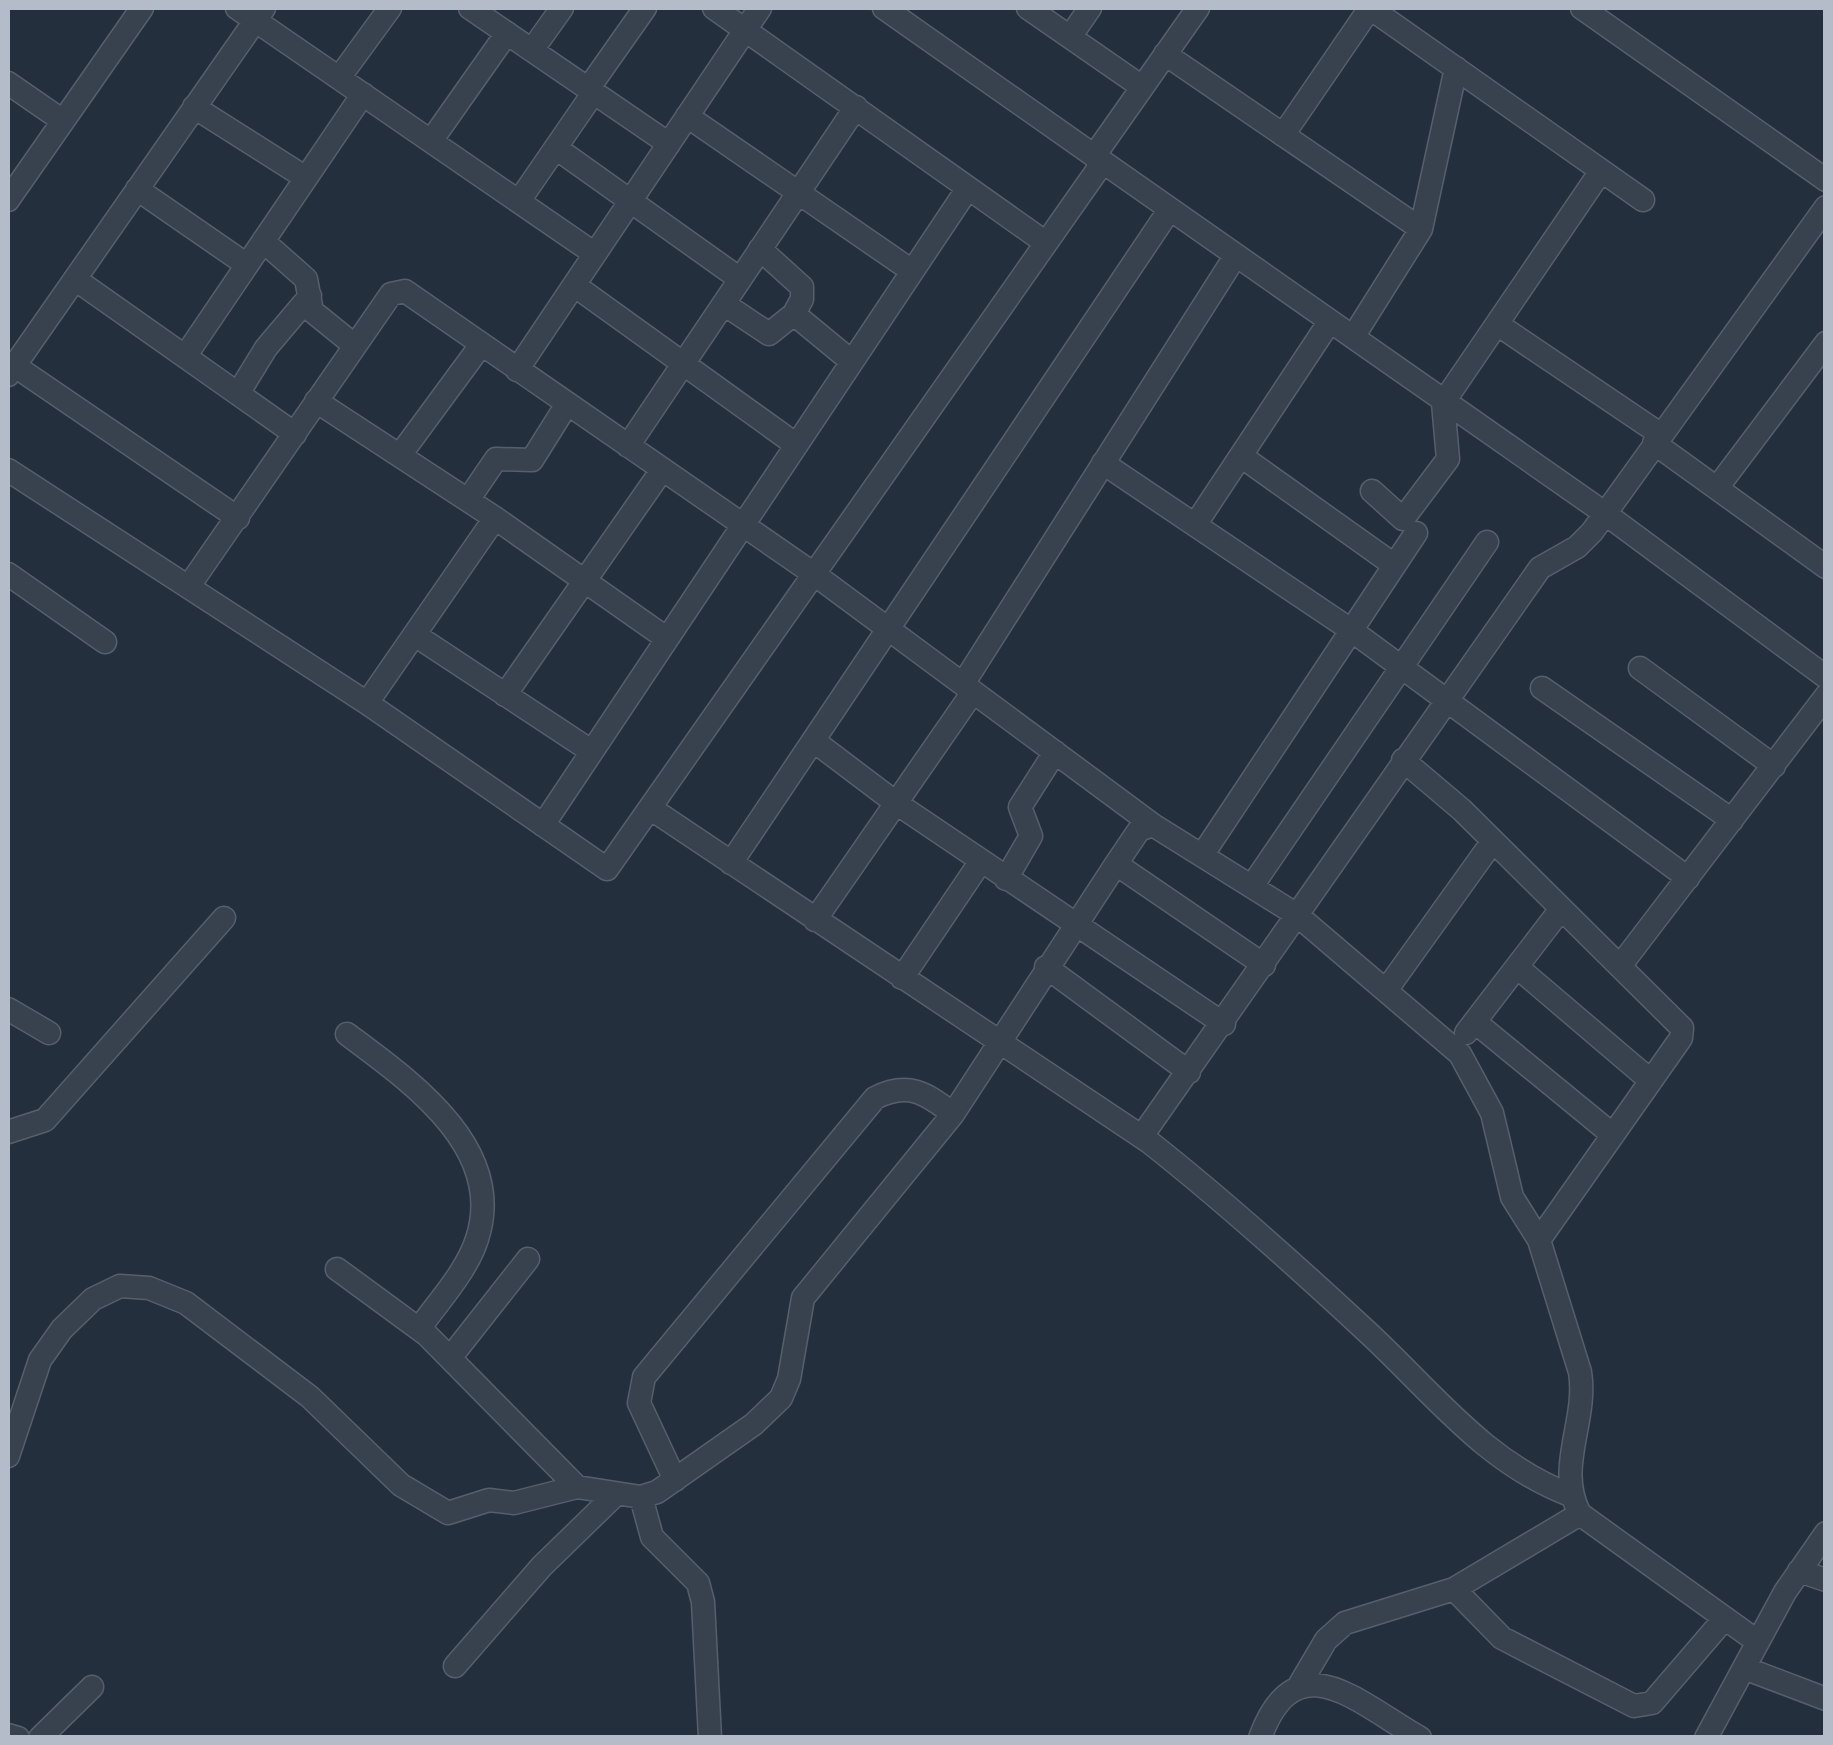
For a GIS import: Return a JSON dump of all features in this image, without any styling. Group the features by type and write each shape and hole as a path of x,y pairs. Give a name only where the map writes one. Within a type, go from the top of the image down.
{"street":[{"path":"8,200 142,8"},
{"path":"339,78 390,8"},
{"path":"470,8 669,144"},
{"path":"532,50 562,8"},
{"path":"519,202 645,8"},
{"path":"714,8 1046,244"},
{"path":"517,370 760,8"},
{"path":"884,8 1603,512 1826,677"},
{"path":"1028,8 1142,87"},
{"path":"1070,37 1090,8"},
{"path":"8,470 368,703 607,870 1046,244 1142,87 1198,8"},
{"path":"1282,135 1370,8 1642,200"},
{"path":"1582,8 1826,180"},
{"path":"238,518 11,371 194,107 252,12 339,78 595,254"},
{"path":"432,141 507,33"},
{"path":"1165,54 1421,229"},
{"path":"1353,338 1421,229 1456,68"},
{"path":"8,82 63,120"},
{"path":"186,356 362,94"},
{"path":"194,107 306,178"},
{"path":"628,446 856,107"},
{"path":"687,116 912,271"},
{"path":"556,148 740,280"},
{"path":"1372,491 1403,519 1448,458 1445,402 1601,171"},
{"path":"543,825 968,188"},
{"path":"137,190 247,265"},
{"path":"1142,1136 1224,1024 1444,699 1540,568 1578,547 1826,207"},
{"path":"730,862 890,630 1170,209"},
{"path":"263,241 306,279 312,311 354,345"},
{"path":"724,304 769,334 794,314 802,299 802,287 760,249"},
{"path":"815,920 896,803 1103,463 1236,255"},
{"path":"75,279 295,434"},
{"path":"574,286 796,444"},
{"path":"189,586 354,345 397,290 405,291 814,574 1153,824 1297,916 1455,1048 1492,1113 1512,1197 1539,1240 1583,1391 1568,1478 1575,1505"},
{"path":"239,392 266,348 310,296"},
{"path":"794,314 851,361"},
{"path":"1195,525 1330,321"},
{"path":"1497,324 1657,438 1826,567"},
{"path":"1718,488 1826,343"},
{"path":"400,455 480,344"},
{"path":"316,402 495,518 666,638"},
{"path":"468,500 496,459 502,456 528,463 532,460 567,404"},
{"path":"1241,456 1394,565"},
{"path":"1103,463 1352,630 1688,878"},
{"path":"505,694 662,470"},
{"path":"368,703 495,518"},
{"path":"1203,854 1416,533"},
{"path":"1252,886 1486,542"},
{"path":"8,574 105,642"},
{"path":"415,634 591,751"},
{"path":"1640,668 1774,766"},
{"path":"1542,688 1732,820"},
{"path":"1620,966 1826,696"},
{"path":"814,741 980,862 1224,1024"},
{"path":"1006,879 1032,836 1020,807 1055,752"},
{"path":"1402,760 1494,841 1682,1028 1681,1038 1539,1240"},
{"path":"650,808 1142,1136 1213,1192 1338,1305 1483,1446 1575,1505 1758,1642"},
{"path":"8,1456 14,1416 40,1360 62,1329 93,1298 120,1286 149,1288 186,1303 310,1397 401,1485 448,1513 490,1500 514,1502 577,1488 641,1497 675,1480 754,1424 780,1398 790,1378 803,1298 952,1114 1139,830 1153,824"},
{"path":"1386,989 1494,841"},
{"path":"902,978 980,862"},
{"path":"1116,864 1264,966"},
{"path":"1455,1048 1562,910"},
{"path":"8,1132 44,1120 224,918"},
{"path":"1046,967 1189,1072"},
{"path":"1517,967 1651,1082"},
{"path":"8,1008 49,1033"},
{"path":"1476,1022 1614,1134"},
{"path":"348,1034 450,1121 472,1150 481,1200 479,1235 419,1329"},
{"path":"675,1480 639,1402 644,1376 875,1098 894,1088 913,1088 926,1092 952,1114"},
{"path":"450,1358 528,1260"},
{"path":"337,1269 419,1329 577,1488"},
{"path":"455,1666 542,1566 614,1496"},
{"path":"641,1497 657,1545 698,1583 703,1602 710,1738"},
{"path":"1300,1684 1326,1640 1345,1623 1454,1589 1575,1505"},
{"path":"1706,1738 1799,1571 1826,1534"},
{"path":"1799,1571 1826,1580"},
{"path":"1454,1589 1502,1638 1634,1706 1652,1703 1725,1618"},
{"path":"1744,1668 1826,1699"},
{"path":"1260,1738 1270,1711 1288,1689 1300,1684 1325,1684 1420,1738"},
{"path":"40,1738 92,1687"},
{"path":"8,1734 18,1738"}]}
